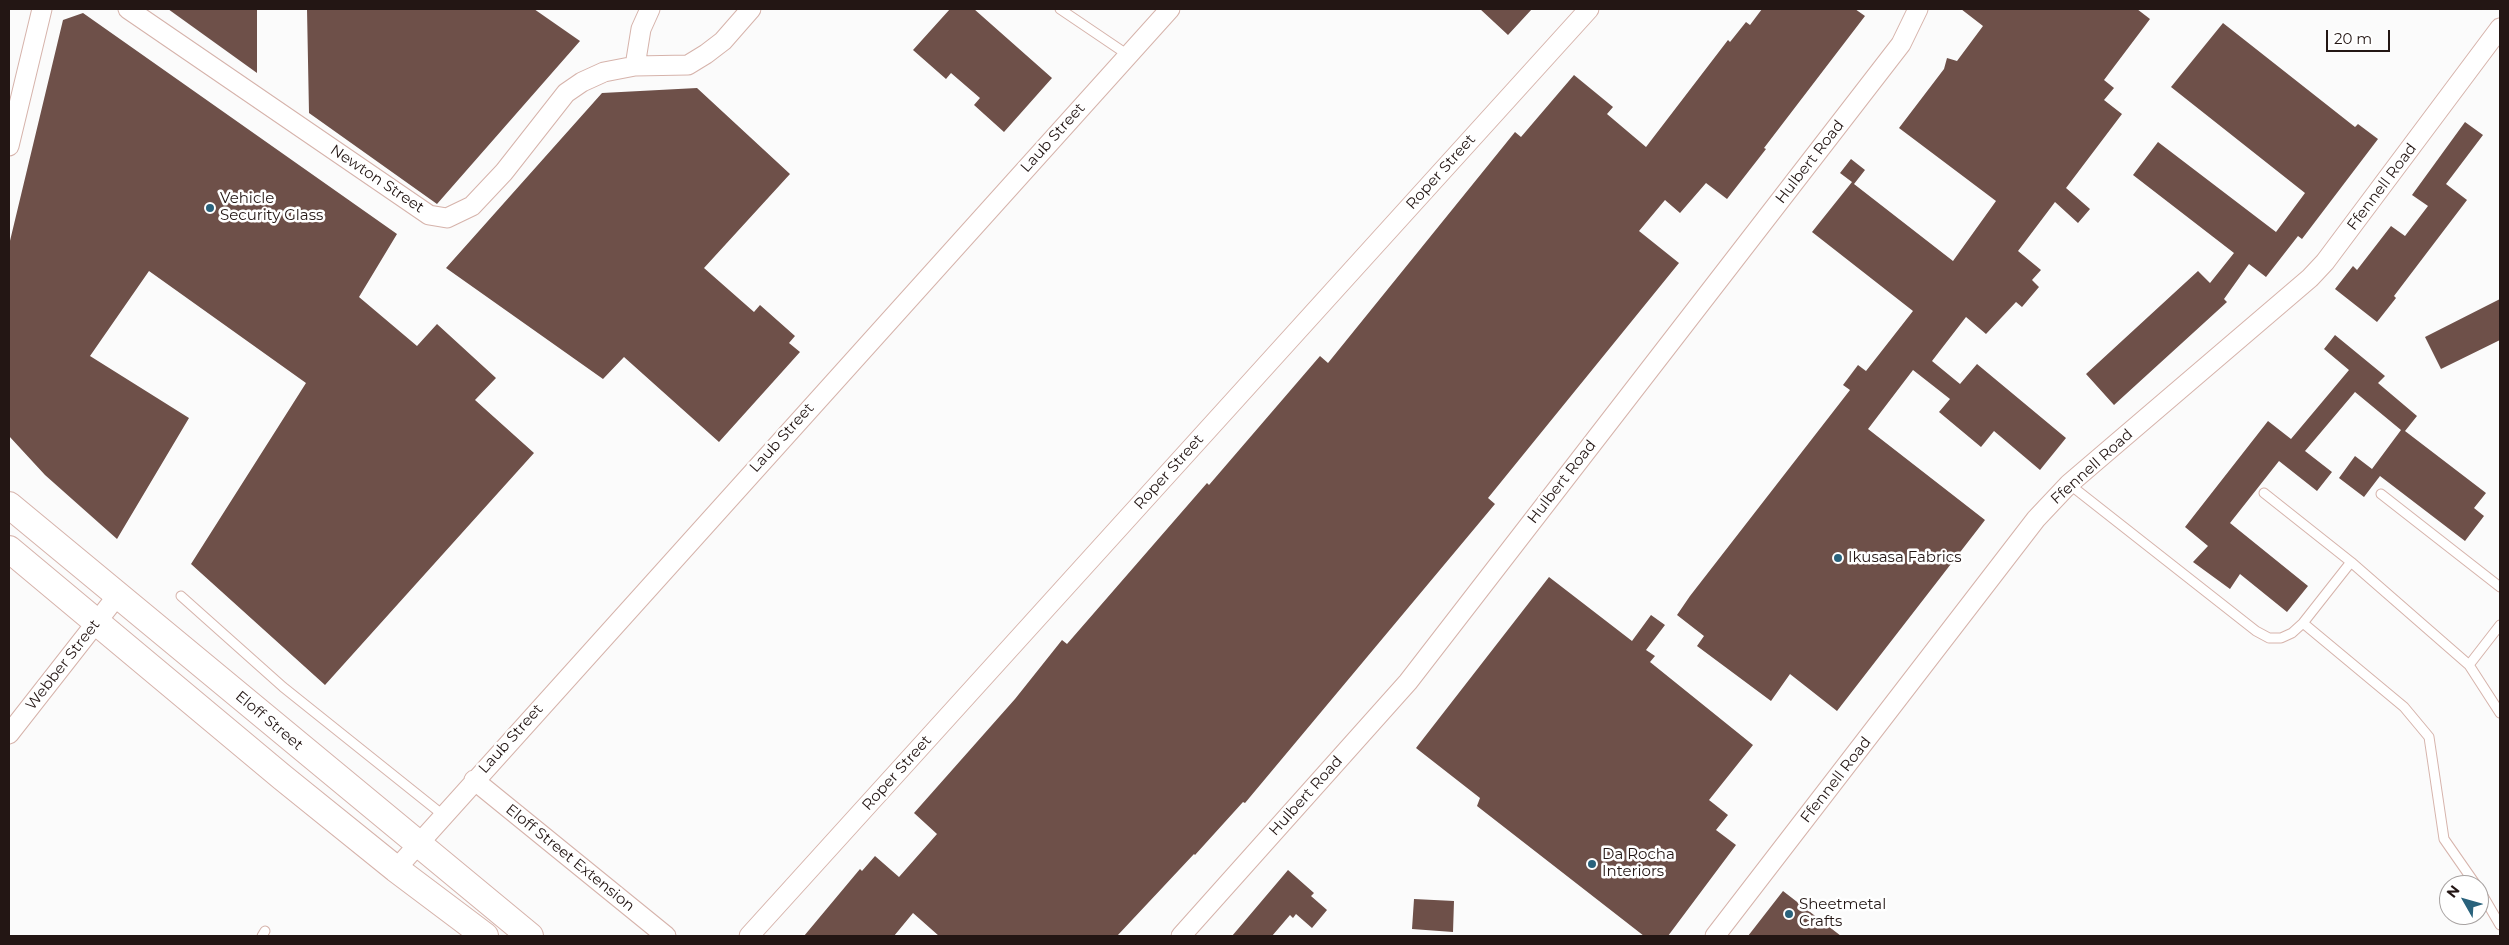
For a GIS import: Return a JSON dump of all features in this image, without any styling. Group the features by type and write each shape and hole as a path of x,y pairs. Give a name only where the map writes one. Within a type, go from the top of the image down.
{"street":[{"path":"9,146 42,9"},
{"name":"Newton Street","path":"128,9 429,215 447,218 472,206 504,172 566,93 582,82 604,72 635,66 688,64 706,54 723,40 751,9"},
{"path":"635,66 641,29 650,9"},
{"name":"Laub Street","path":"396,869 474,780 1170,9"},
{"name":"Roper Street","path":"749,936 1589,9"},
{"name":"Hulbert Road","path":"1181,936 1408,682 1901,44 1918,9"},
{"name":"Ffennell Road","path":"1715,936 2036,519 2069,484 2320,268 2500,28"},
{"name":"Eloff Street","path":"9,505 530,936"},
{"path":"9,549 97,620 282,777 396,869 485,936"},
{"name":"Webber Street","path":"9,734 117,596"},
{"name":"Eloff Street Extension","path":"474,780 666,936"}],"lane":[{"path":"1060,9 1128,55"},
{"path":"2069,484 2256,631 2269,638 2281,638 2292,633 2303,624 2351,562"},
{"path":"2264,493 2351,562 2469,665 2500,713"},
{"path":"2380,494 2500,587"},
{"path":"181,596 283,686 443,815"},
{"path":"2303,624 2404,707 2429,737 2444,839 2469,875"},
{"path":"2469,665 2500,624"},
{"path":"2489,906 2500,924"}],"building":[{"path":"168,9 257,9 257,73"},
{"path":"307,9 534,9 580,41 437,204 309,113"},
{"path":"950,9 974,9 1052,78 1004,132 974,105 980,98 951,73 946,79 913,50"},
{"path":"1480,9 1532,9 1508,35"},
{"path":"1762,9 1855,9 1865,16 1727,199 1706,183 1680,213 1665,200 1639,231 1679,263 1488,498 1495,504 1245,803 1243,802 1117,936 939,936 913,913 894,936 804,936 860,869 862,871 875,856 899,877 937,834 914,813 1015,699 1062,640 1067,644 1207,483 1209,485 1320,356 1328,363 1515,132 1521,137 1574,75 1613,107 1607,114 1646,147 1728,40 1730,42 1746,22 1750,25"},
{"path":"1961,9 2137,9 2150,19 2104,80 2114,88 2104,100 2122,114 2066,188 2090,209 2078,223 2055,202 2018,251 2041,270 2032,280 2039,287 2022,307 2016,302 1986,334 1966,317 1932,361 1960,384 1977,364 2066,438 2040,470 1994,431 1981,447 1939,412 1950,399 1913,370 1868,429 1985,520 1837,711 1790,674 1771,701 1697,646 1704,636 1677,615 1850,390 1843,385 1858,365 1866,371 1913,311 1812,232 1852,182 1840,173 1851,159 1865,170 1854,184 1953,261 1996,201 1899,128 1944,69 1947,58 1957,61 1983,26"},
{"path":"83,13 397,234 359,297 417,346 437,324 496,378 475,400 534,453 325,685 191,564 306,383 149,271 90,356 189,418 117,539 45,475 9,436 9,245 63,20"},
{"path":"2223,23 2355,127 2358,124 2378,139 2302,239 2298,236 2266,277 2249,264 2224,299 2227,302 2114,405 2086,374 2198,271 2210,283 2234,253 2133,175 2158,142 2276,232 2305,193 2171,87"},
{"path":"697,88 790,174 704,268 754,312 760,305 795,336 789,343 800,352 719,442 624,357 603,379 446,268 602,93"},
{"path":"2465,122 2483,135 2446,184 2467,200 2394,296 2396,298 2377,322 2335,289 2353,266 2357,270 2391,226 2405,236 2428,206 2412,195"},
{"path":"2500,299 2500,340 2441,369 2425,337"},
{"path":"2335,335 2385,376 2378,383 2417,416 2405,431 2486,493 2474,508 2484,516 2465,541 2380,476 2364,497 2339,478 2355,456 2372,469 2401,430 2355,392 2305,451 2332,472 2317,491 2279,461 2230,523 2308,586 2287,612 2240,574 2230,589 2193,562 2208,546 2185,527 2268,421 2291,439 2349,370 2324,349"},
{"path":"1549,577 1632,641 1651,615 1665,625 1646,650 1655,656 1650,662 1753,745 1709,800 1728,815 1716,830 1736,845 1668,936 1644,936 1477,806 1480,798 1416,748"},
{"path":"1288,870 1314,893 1311,896 1327,910 1312,928 1296,914 1293,918 1290,915 1272,936 1232,936"},
{"name":"Sheetmetal Crafts","path":"1783,891 1841,936 1748,936"},
{"path":"1414,899 1454,901 1453,932 1412,929"}],"place":[{"name":"Vehicle Security Glass","path":"210,208"},
{"name":"Ikusasa Fabrics","path":"1838,558"},
{"name":"Da Rocha Interiors","path":"1592,864"},
{"name":"Sheetmetal Crafts","path":"1789,914"}]}
